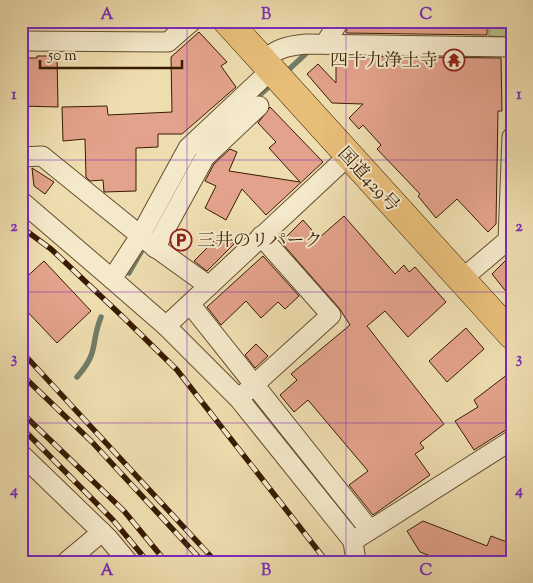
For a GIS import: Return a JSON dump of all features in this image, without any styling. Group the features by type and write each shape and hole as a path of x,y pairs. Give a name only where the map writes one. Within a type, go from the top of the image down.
{"highway":[{"name":"国道429号","path":"227,21 512,335"}],"street":[{"path":"21,41 168,42 192,21"},
{"path":"317,44 339,21"},
{"path":"148,242 188,148 273,72 274,50 283,47 317,44 512,47"},
{"path":"112,279 148,242 205,157 259,106"},
{"path":"462,279 510,241 512,137"},
{"path":"21,157 42,156 148,242 209,286"},
{"path":"166,326 348,156"},
{"path":"21,201 166,326 239,399 353,541 356,562"},
{"path":"239,399 331,315 261,236"},
{"path":"190,304 370,530"},
{"path":"353,541 512,440"},
{"path":"25,462 102,532 128,562"},
{"path":"66,562 102,532"}],"green space":[{"path":"489,21 510,21 510,37 489,36"}],"building":[{"path":"350,21 487,21 487,35 347,33"},
{"path":"199,32 227,62 221,66 236,87 182,134 158,134 158,147 136,148 136,191 104,192 103,180 90,181 86,177 85,139 63,141 62,107 107,106 108,115 172,112 171,57"},
{"path":"37,56 57,56 58,107 21,106 21,58 37,58"},
{"path":"336,56 501,58 502,111 498,111 496,224 488,232 457,199 436,218 418,196 420,194 377,149 381,145 363,125 359,129 349,118 363,104 332,103 307,74 318,64 336,83"},
{"path":"270,107 323,162 266,215 242,189 226,220 205,208 216,186 205,181 214,164 230,149 237,152 229,171 300,182 269,148 276,142 258,123"},
{"path":"32,168 54,182 45,194 34,186"},
{"path":"344,216 395,274 404,265 409,272 415,267 446,302 408,337 385,311 367,326 444,424 420,443 424,448 415,454 430,475 373,515 349,485 368,471 308,400 294,412 280,395 297,380 291,374 350,325 339,308 281,242 303,220 319,238"},
{"path":"223,232 234,244 207,271 194,261"},
{"path":"512,254 512,299 492,274"},
{"path":"263,256 299,296 285,309 278,302 261,318 246,301 221,325 207,307"},
{"path":"44,261 91,311 57,343 21,305 21,282"},
{"path":"466,328 484,349 447,382 429,361"},
{"path":"256,344 268,356 255,368 245,355"},
{"path":"512,371 512,426 474,450 455,421 478,407 474,400"},
{"path":"423,521 487,546 491,536 512,544 512,562 446,562 420,552 407,531"}],"waterway":[{"path":"284,74 312,48"},
{"path":"252,102 273,83"},
{"path":"182,178 199,147"},
{"path":"129,273 146,243"},
{"path":"77,377 92,354 101,317"}],"railway":[{"path":"21,227 51,249 177,370 327,562"},
{"path":"21,351 216,562"},
{"path":"21,374 92,442 203,562"},
{"path":"21,412 124,511 166,562"},
{"path":"21,427 113,520 148,562"}],"place":[{"name":"四十九浄土寺","path":"454,60"},
{"name":"三井のリパーク","path":"181,240"}]}
